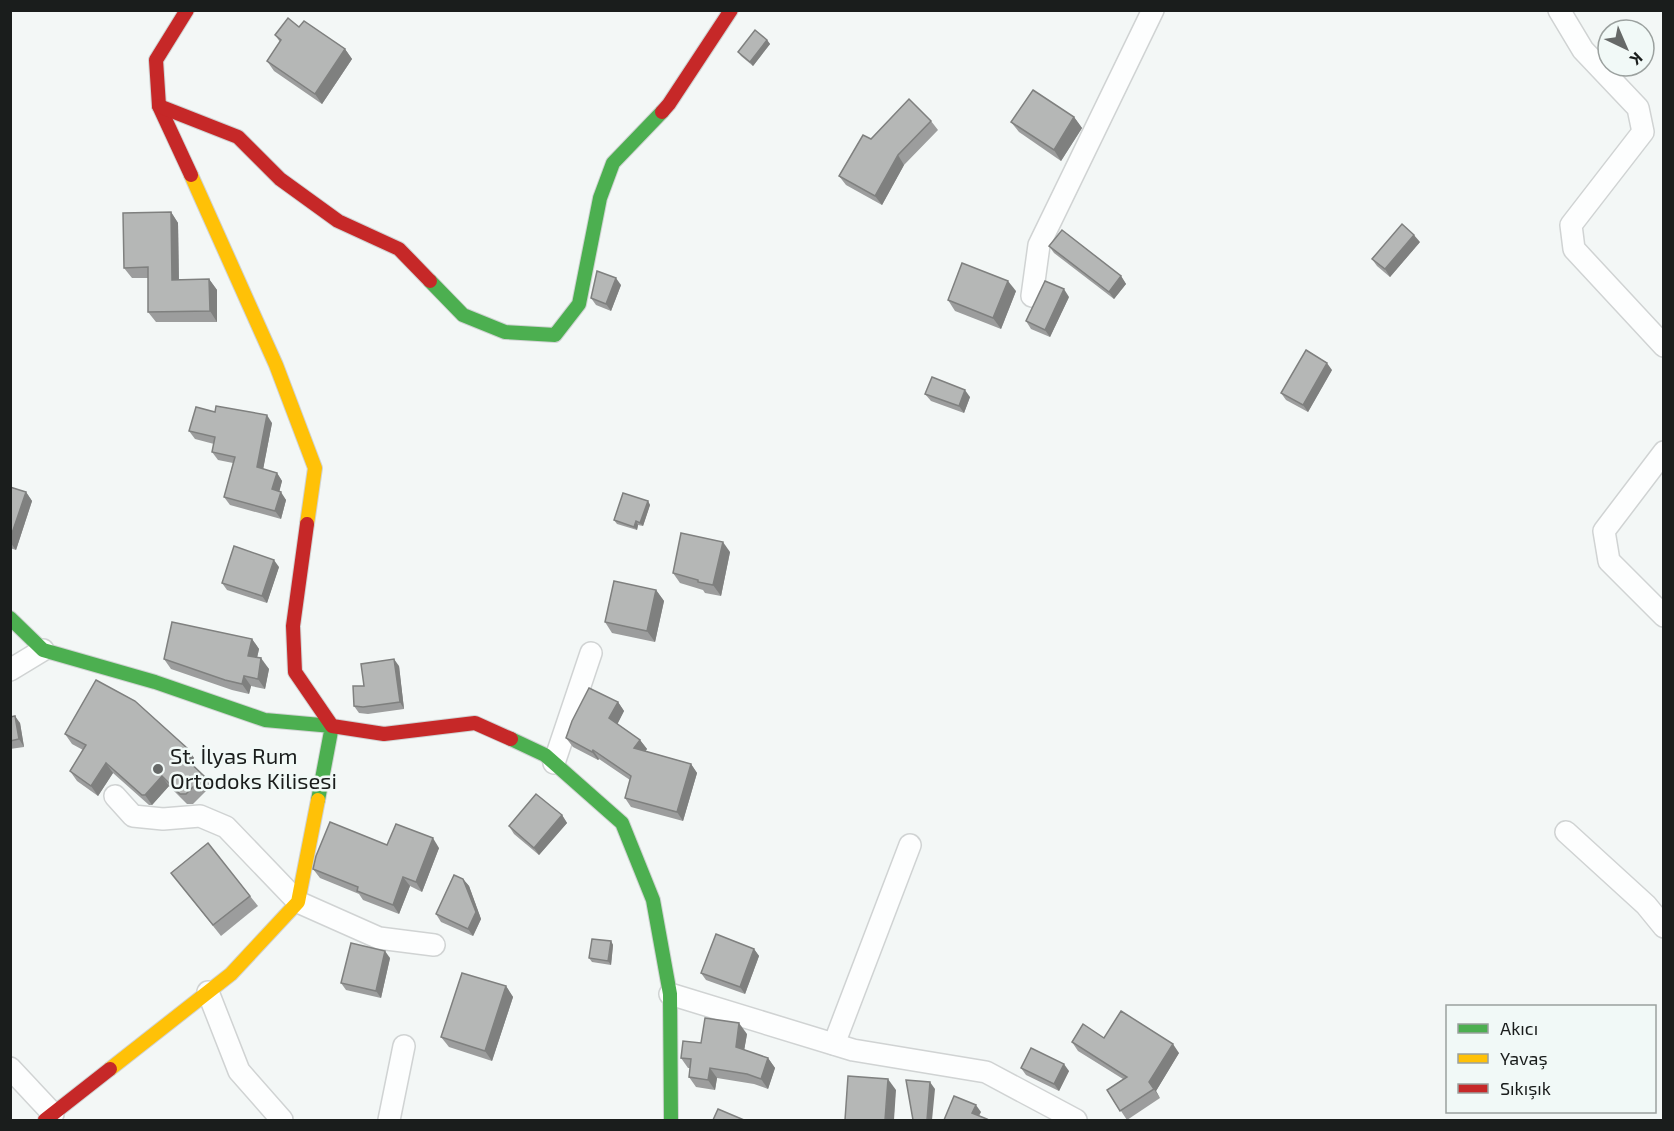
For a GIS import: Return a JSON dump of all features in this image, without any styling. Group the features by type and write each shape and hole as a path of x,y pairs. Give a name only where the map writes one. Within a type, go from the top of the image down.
{"street":[{"path":"10,1068 49,1117 231,974 298,902 332,726 295,672 293,626 315,468 276,365 159,106 156,60 187,10"},
{"path":"159,106 238,136 280,179 338,221 399,249 463,315 505,332 555,334 579,304 600,198 614,163 669,104 731,10"},
{"path":"1032,296 1039,245 1154,10"},
{"path":"1559,10 1583,50 1638,108 1643,132 1571,225 1574,249 1664,346"},
{"path":"1664,452 1604,531 1609,561 1664,616"},
{"path":"10,618 43,650 154,682 265,720 332,726 384,734 475,723 544,755 622,823 653,900 670,994 670,1120"},
{"path":"10,670 43,650"},
{"path":"554,763 591,652"},
{"path":"115,796 134,816 163,819 200,816 226,827 298,902 379,938 434,945"},
{"path":"1566,832 1646,904 1664,927"},
{"path":"834,1044 910,844"},
{"path":"208,992 239,1071 282,1120"},
{"path":"670,994 853,1050 986,1072 1076,1120"},
{"path":"389,1120 404,1046"}],"building":[{"path":"288,18 299,27 304,21 345,49 315,94 267,61 281,40 275,35"},
{"path":"755,30 767,40 750,62 738,52"},
{"path":"1033,90 1074,117 1054,150 1011,122"},
{"path":"909,99 931,121 898,155 875,196 839,176 863,135 871,139"},
{"path":"171,212 172,280 209,279 210,311 148,312 148,267 124,268 123,213"},
{"path":"1402,224 1414,235 1385,269 1372,259"},
{"path":"1062,230 1121,276 1109,292 1049,246"},
{"path":"962,263 1008,281 993,318 948,300"},
{"path":"597,271 616,278 606,304 591,298"},
{"path":"1045,281 1064,289 1045,330 1026,321"},
{"path":"1306,350 1327,363 1303,405 1281,393"},
{"path":"932,377 965,390 959,406 925,394"},
{"path":"216,406 267,415 257,467 277,473 272,489 281,492 275,511 224,497 235,457 212,452 215,437 189,431 196,407 215,412"},
{"path":"10,487 26,492 10,539"},
{"path":"623,493 648,501 640,523 636,521 634,527 614,520"},
{"path":"681,533 723,542 713,585 673,573"},
{"path":"234,546 274,560 262,596 222,583"},
{"path":"614,581 656,590 647,631 605,622"},
{"path":"172,622 252,639 248,656 261,658 258,679 244,676 242,684 164,659"},
{"path":"394,659 400,702 354,706 353,686 364,686 361,664"},
{"path":"96,680 135,701 187,748 181,754 204,776 186,794 180,794 162,776 145,795 142,795 106,763 91,786 70,771 86,745 65,734"},
{"path":"589,688 618,702 609,718 640,740 634,748 691,764 677,812 625,798 631,776 593,750 592,752 566,738"},
{"path":"15,716 19,739 10,741 10,717"},
{"path":"536,794 562,815 534,848 509,826"},
{"path":"330,822 387,845 396,824 433,838 416,882 403,877 393,905 357,891 358,887 313,869"},
{"path":"208,843 250,896 213,925 171,873"},
{"path":"454,875 463,879 476,912 468,929 436,914"},
{"path":"716,934 754,949 740,987 701,973"},
{"path":"592,939 611,941 608,961 589,958"},
{"path":"351,943 385,951 376,991 341,983"},
{"path":"462,973 506,986 485,1051 441,1037"},
{"path":"1121,1011 1173,1044 1149,1082 1154,1089 1120,1111 1107,1090 1127,1077 1072,1042 1083,1024 1104,1038"},
{"path":"705,1018 739,1023 736,1047 768,1058 761,1079 747,1074 710,1068 708,1080 689,1077 691,1059 681,1058 683,1041 701,1043"},
{"path":"1031,1048 1064,1064 1054,1084 1021,1068"},
{"path":"848,1076 888,1079 885,1120 845,1120"},
{"path":"906,1080 930,1082 927,1120 913,1120"},
{"path":"954,1096 976,1105 972,1113 987,1119 944,1120"},
{"path":"718,1109 744,1120 713,1120"}],"traffic: fast":[{"path":"430,281 463,315 505,332 555,335 579,304 600,198 613,163 662,112"},
{"path":"10,618 43,650 155,682 265,720 332,726 318,800"},
{"path":"511,739 545,755 622,823 653,900 670,994 671,1120"}],"traffic: slow":[{"path":"191,175 276,365 315,468 307,524"},
{"path":"110,1069 231,974 298,902 318,800"}],"traffic: jam":[{"path":"187,10 156,60 159,106 191,175"},
{"path":"662,112 731,10"},
{"path":"159,106 238,137 280,179 338,221 399,249 430,281"},
{"path":"307,524 293,626 295,672 332,726 384,734 475,723 511,739"},
{"path":"45,1120 110,1069"}],"place":[{"name":"St. İlyas Rum Ortodoks Kilisesi","path":"158,769"}]}
